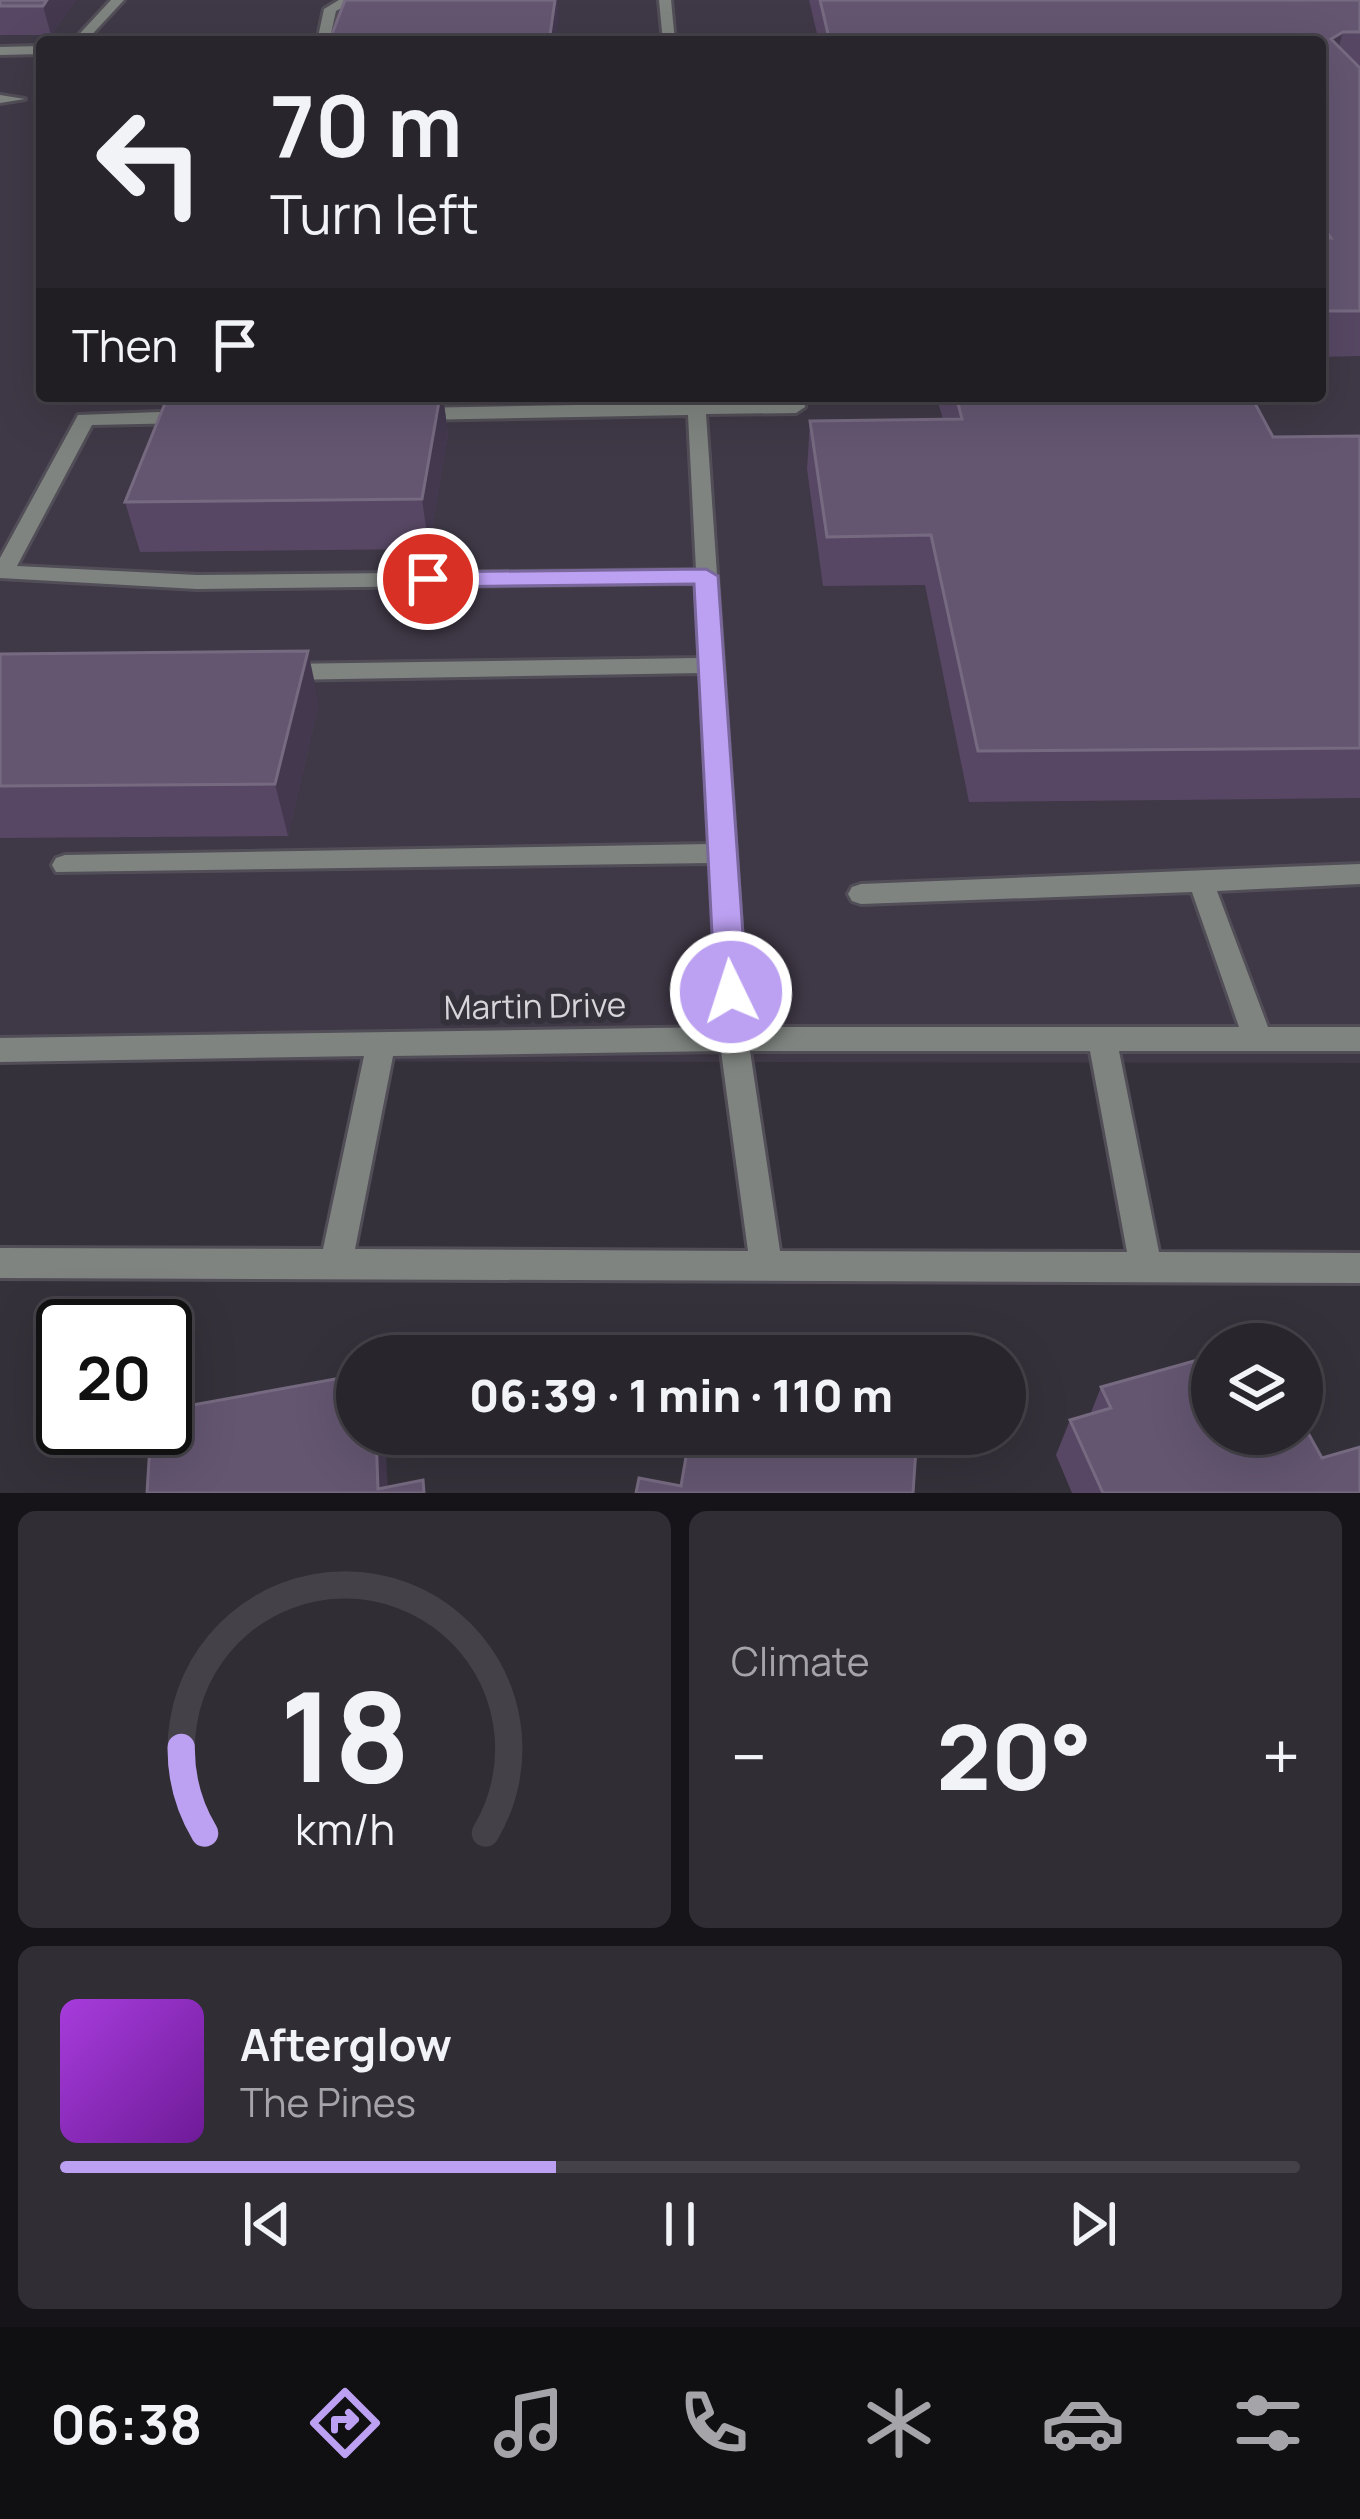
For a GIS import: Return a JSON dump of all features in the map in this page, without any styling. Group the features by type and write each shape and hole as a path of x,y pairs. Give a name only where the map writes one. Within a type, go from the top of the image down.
{"lane":[{"path":"84,36 118,0"},
{"path":"323,36 330,9 349,0"},
{"path":"665,0 668,36"},
{"path":"0,51 36,50"},
{"path":"0,99 18,99"},
{"path":"696,402 734,1039 766,1263"},
{"path":"391,414 696,402 796,407 796,402"},
{"path":"202,417 85,419 3,572 197,582 706,576"},
{"path":"258,672 711,665"},
{"path":"65,865 722,853"},
{"path":"861,894 1360,874"},
{"path":"1201,882 1258,1039"},
{"name":"Martin Drive","path":"0,1050 734,1039 1360,1039"},
{"path":"1102,1039 1144,1264"},
{"path":"336,1263 381,1044"},
{"path":"0,1263 1360,1268"}],"shaded area":[{"path":"0,0 1360,0 1360,1063 0,1061"}],"building":[{"path":"0,0 47,0 43,6 0,6"},
{"path":"345,0 555,0 550,36 331,36"},
{"path":"820,0 1360,0 1360,32 1343,32 1331,39 1360,68 1360,311 1326,311 1326,238 1331,238 1326,231 1326,36 829,36"},
{"path":"166,402 439,402 422,499 125,502"},
{"path":"958,402 1254,402 1273,437 1360,436 1360,748 978,751 931,535 827,537 810,421 962,419"},
{"path":"308,651 275,784 0,786 0,654"},
{"path":"1191,1362 1191,1455 1322,1458 1360,1447 1360,1493 1103,1493 1070,1420 1111,1408 1101,1387"},
{"path":"336,1379 336,1455 377,1455 378,1489 423,1480 424,1493 147,1493 149,1455 192,1455 192,1405"},
{"path":"686,1455 916,1455 913,1493 636,1493 639,1478 681,1486"}],"route":[{"path":"428,579 706,576 731,992"}]}
